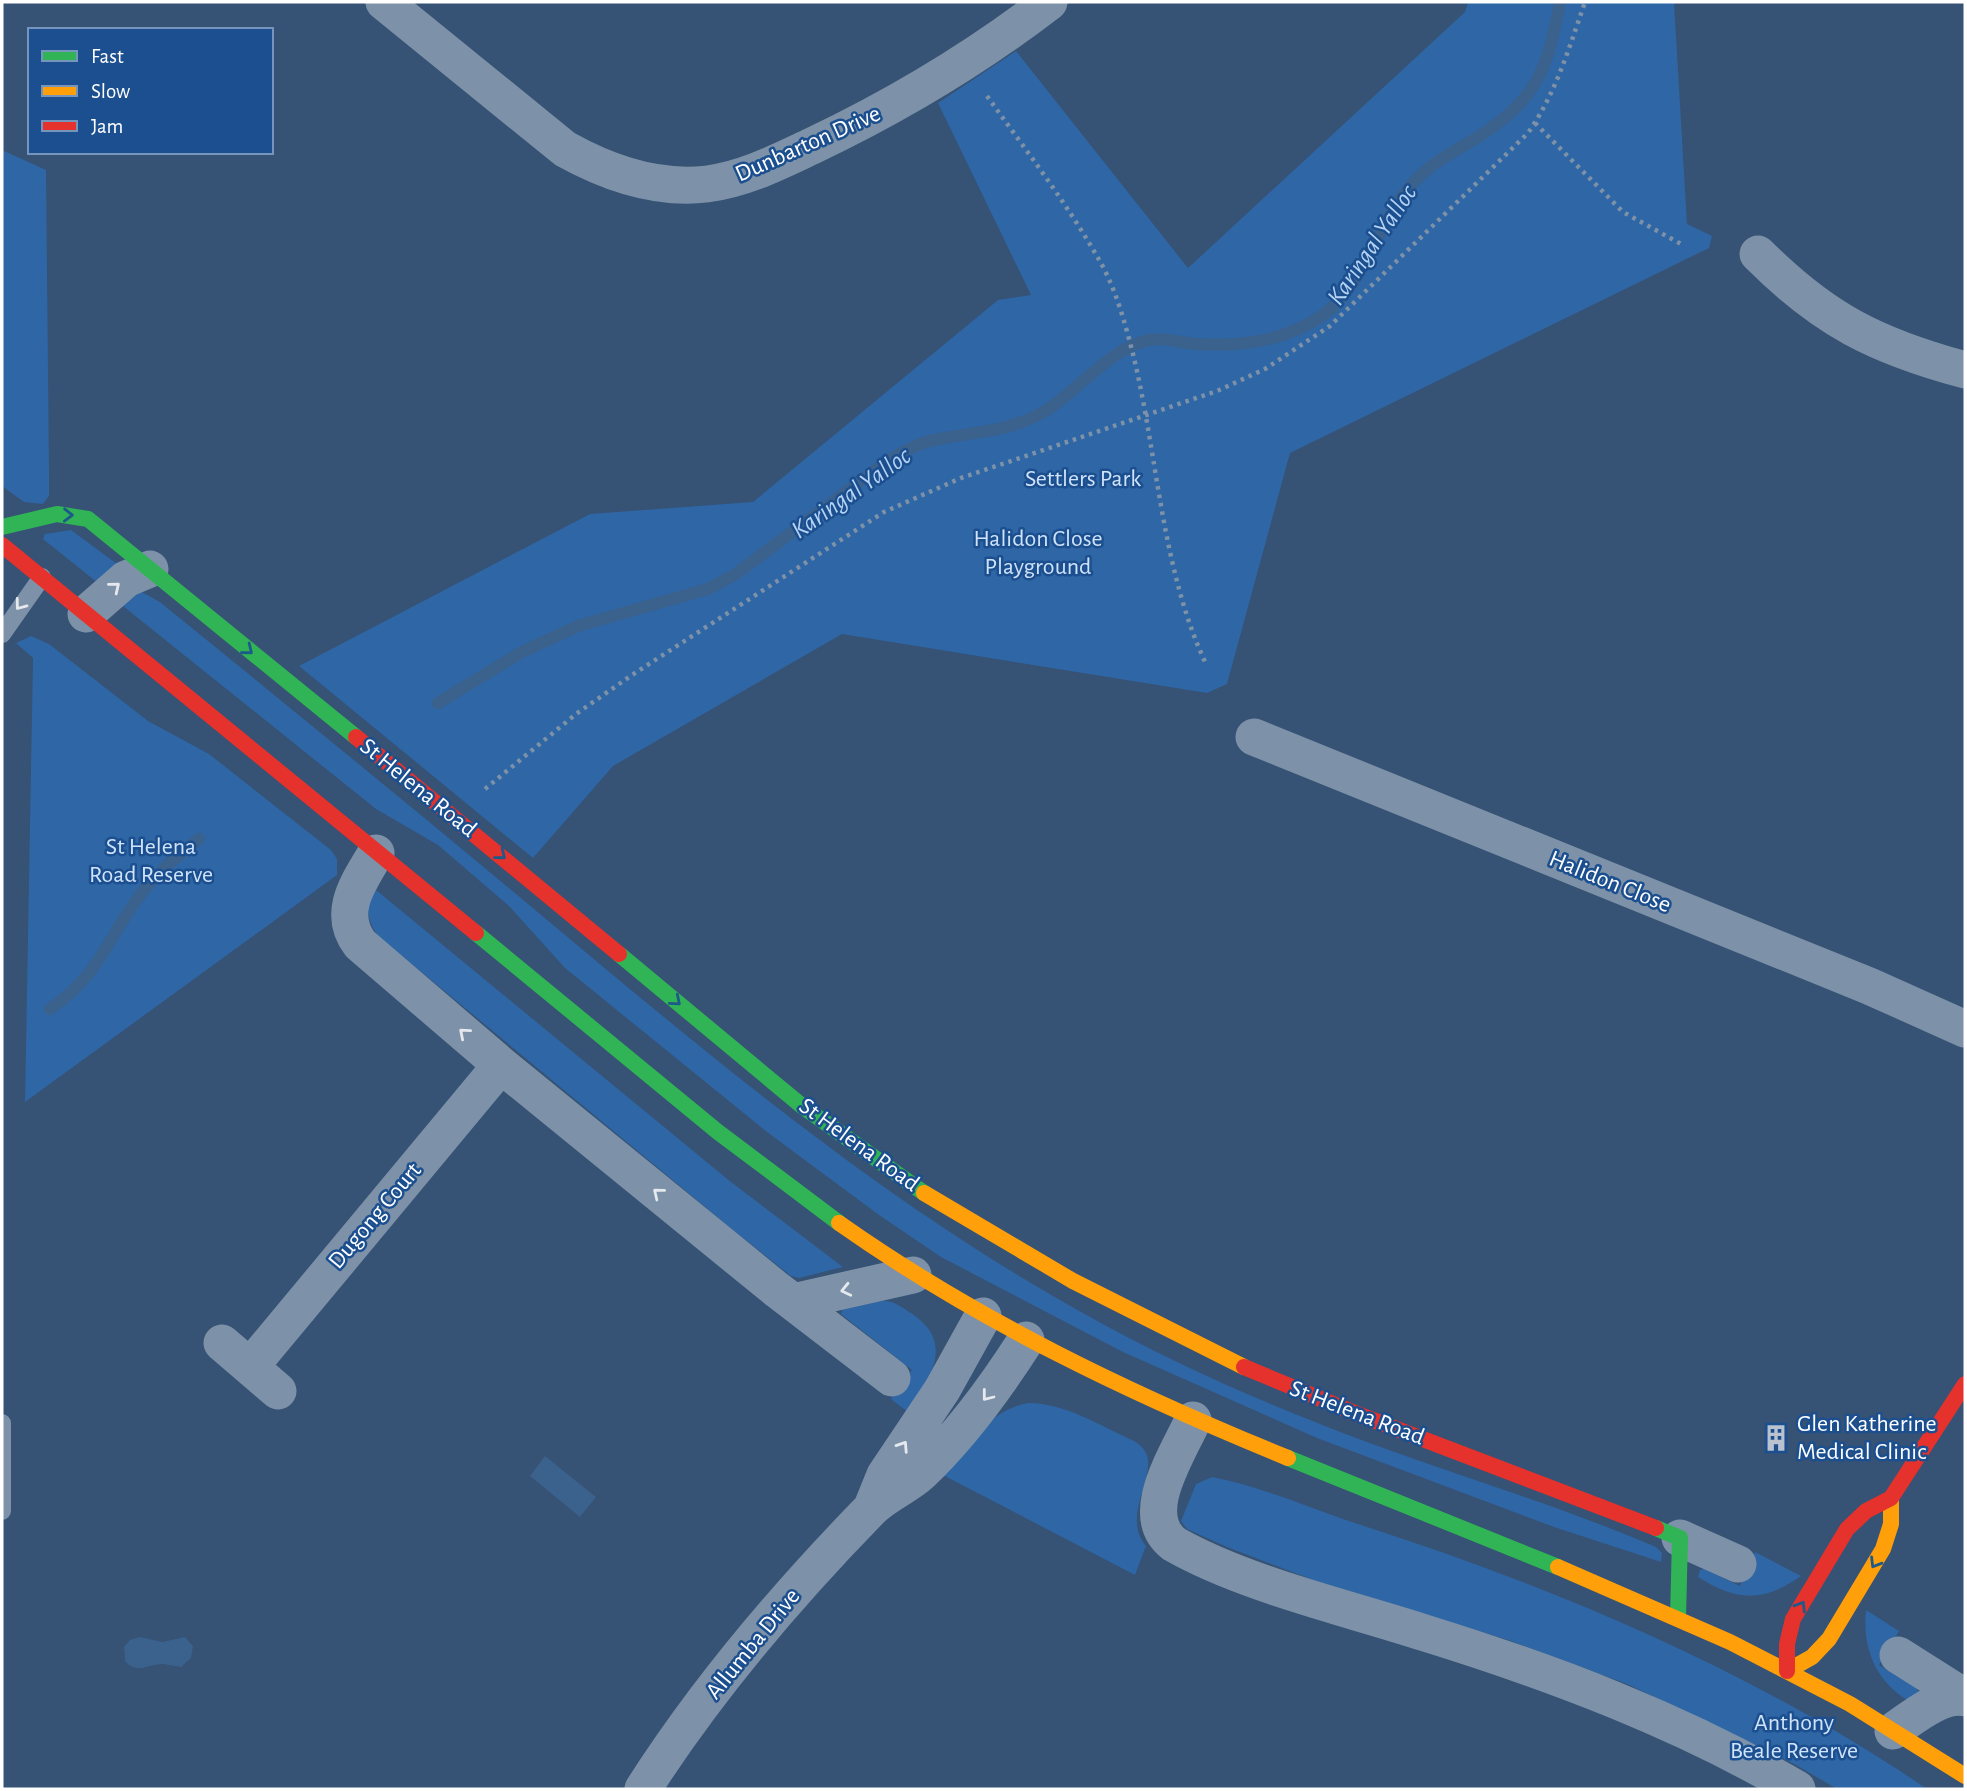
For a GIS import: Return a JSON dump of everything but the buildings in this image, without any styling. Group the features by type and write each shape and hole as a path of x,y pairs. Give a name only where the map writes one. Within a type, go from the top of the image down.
{"street":[{"name":"Dunbarton Drive","path":"384,2 565,149 593,165 627,177 671,185 706,184 739,178 849,128 964,63 1049,2"},
{"path":"1758,254 1808,301 1832,318 1900,350 1965,370"},
{"name":"St Helena Road","path":"2,527 65,513 78,514 149,569 743,1056 873,1158 933,1199 1124,1308 1212,1353 1361,1416 1599,1502 1738,1564"},
{"path":"4,551 42,577 759,1166 913,1275 1026,1340 1193,1419 1529,1552 1678,1618 1787,1671 1893,1731 1965,1776"},
{"path":"86,614 126,579 149,569"},
{"name":"Halidon Close","path":"1254,737 1869,986 1965,1029"},
{"path":"376,853 350,904 351,933 360,944 501,1065 793,1302 892,1378"},
{"name":"Dugong Court","path":"250,1367 501,1065"},
{"path":"793,1302 913,1275"},
{"name":"Allumba Drive","path":"872,1507 885,1475 942,1390 983,1316"},
{"name":"Allumba Drive","path":"643,1789 748,1647 872,1507 922,1472 985,1399 1026,1340"},
{"path":"222,1343 278,1391"},
{"path":"1787,1671 1787,1644 1793,1619 1847,1529 1866,1511 1891,1498 1965,1384"},
{"path":"1193,1419 1164,1486 1158,1510 1158,1525 1164,1537 1174,1544 1282,1588 1450,1640 1606,1696 1689,1733 1797,1789"},
{"path":"1787,1671 1812,1657 1829,1639 1883,1549 1891,1524 1891,1498"},
{"path":"1678,1618 1680,1538"},
{"path":"1898,1655 1964,1697"},
{"path":"1893,1731 1928,1708 1964,1697"}],"lane":[{"path":"2,634 42,577"},
{"path":"2,1423 2,1511"}],"path":[{"path":"480,793 558,728 621,683 884,512 961,478 1217,391 1265,369 1330,327 1535,123 1557,85 1585,2"},
{"path":"985,93 1100,260 1130,346 1178,585 1190,630 1206,664"},
{"path":"1535,123 1623,212 1681,244"}],"green space":[{"name":"Settlers Park","path":"1468,2 1674,2 1687,224 1712,236 1709,248 1290,453 1227,684 1207,693 842,634 613,766 533,858 299,666 590,514 753,502 998,300 1031,295 938,103 1016,51 1188,268 1465,12"},
{"path":"2,150 46,170 49,496 43,504 24,502 2,486"},
{"path":"71,530 117,564 98,583 43,539 45,534"},
{"path":"140,591 160,602 728,1069 865,1173 1008,1269 1083,1313 1228,1386 1378,1446 1622,1533 1656,1547 1662,1553 1661,1562 1554,1527 1317,1438 1123,1352 941,1257 767,1132 565,968 509,906 438,845 376,809 118,602"},
{"name":"St Helena Road Reserve","path":"31,636 49,644 148,721 209,754 331,850 337,859 337,875 25,1102 33,658 16,643"},
{"path":"376,890 731,1182 843,1267 799,1278 791,1276 733,1230 378,936 368,913 372,895"},
{"path":"881,1301 896,1304 925,1324 933,1336 936,1348 931,1373 909,1413 891,1399 912,1370 841,1314 843,1309"},
{"path":"1028,1403 1056,1407 1082,1416 1134,1441 1144,1450 1148,1462 1147,1474 1137,1518 1138,1532 1146,1546 1135,1575 939,1473 990,1421 1014,1407"},
{"name":"Anthony Beale Reserve","path":"1212,1477 1267,1492 1507,1576 1652,1636 1793,1707 1861,1746 1927,1789 1837,1789 1796,1765 1627,1684 1508,1640 1316,1581 1227,1547 1187,1529 1181,1521 1196,1484"},
{"path":"1755,1552 1801,1576 1775,1591 1750,1596 1725,1591 1698,1577 1700,1570 1704,1569 1740,1586"},
{"path":"1866,1610 1899,1631 1879,1665 1915,1687 1921,1694 1907,1700 1887,1683 1879,1672 1866,1637"}],"shaded area":[{"path":"545,1456 596,1497 580,1517 530,1476"},
{"path":"140,1637 162,1642 185,1637 193,1646 191,1658 181,1667 158,1664 138,1668 129,1665 125,1661 124,1647 130,1640"}],"waterway":[{"name":"Karingal Yalloc","path":"438,703 522,652 578,626 708,589 736,574 886,462 932,440 1000,428 1036,416 1050,408 1105,363 1134,345 1155,339 1213,345 1246,343 1278,336 1309,324 1339,301 1352,285 1394,208 1422,174 1496,124 1526,97 1544,66 1560,2"},
{"name":"Karingal Yalloc","path":"50,1009 67,996 91,970 147,887 199,839"}],"traffic: fast":[{"path":"2,527 57,514 88,519 356,737"},
{"path":"476,933 718,1132 839,1223"},
{"path":"619,954 802,1106 924,1193"},
{"path":"1288,1458 1558,1567"},
{"path":"1656,1528 1680,1538 1678,1618"}],"traffic: slow":[{"path":"924,1193 1073,1281 1244,1367"},
{"path":"839,1223 892,1259 1001,1324 1171,1408 1288,1458"},
{"path":"1787,1671 1812,1657 1829,1639 1883,1549 1891,1524 1891,1498"},
{"path":"1558,1567 1730,1642 1850,1704 1965,1776"}],"traffic: jam":[{"path":"2,545 476,933"},
{"path":"356,737 619,954"},
{"path":"1244,1367 1352,1412 1656,1528"},
{"path":"1787,1671 1787,1644 1793,1619 1847,1529 1866,1511 1891,1498 1965,1384"}],"place":[{"name":"Glen Katherine Medical Clinic","path":"1776,1438"}],"park label":[{"name":"Halidon Close Playground","path":"1038,553"}]}
